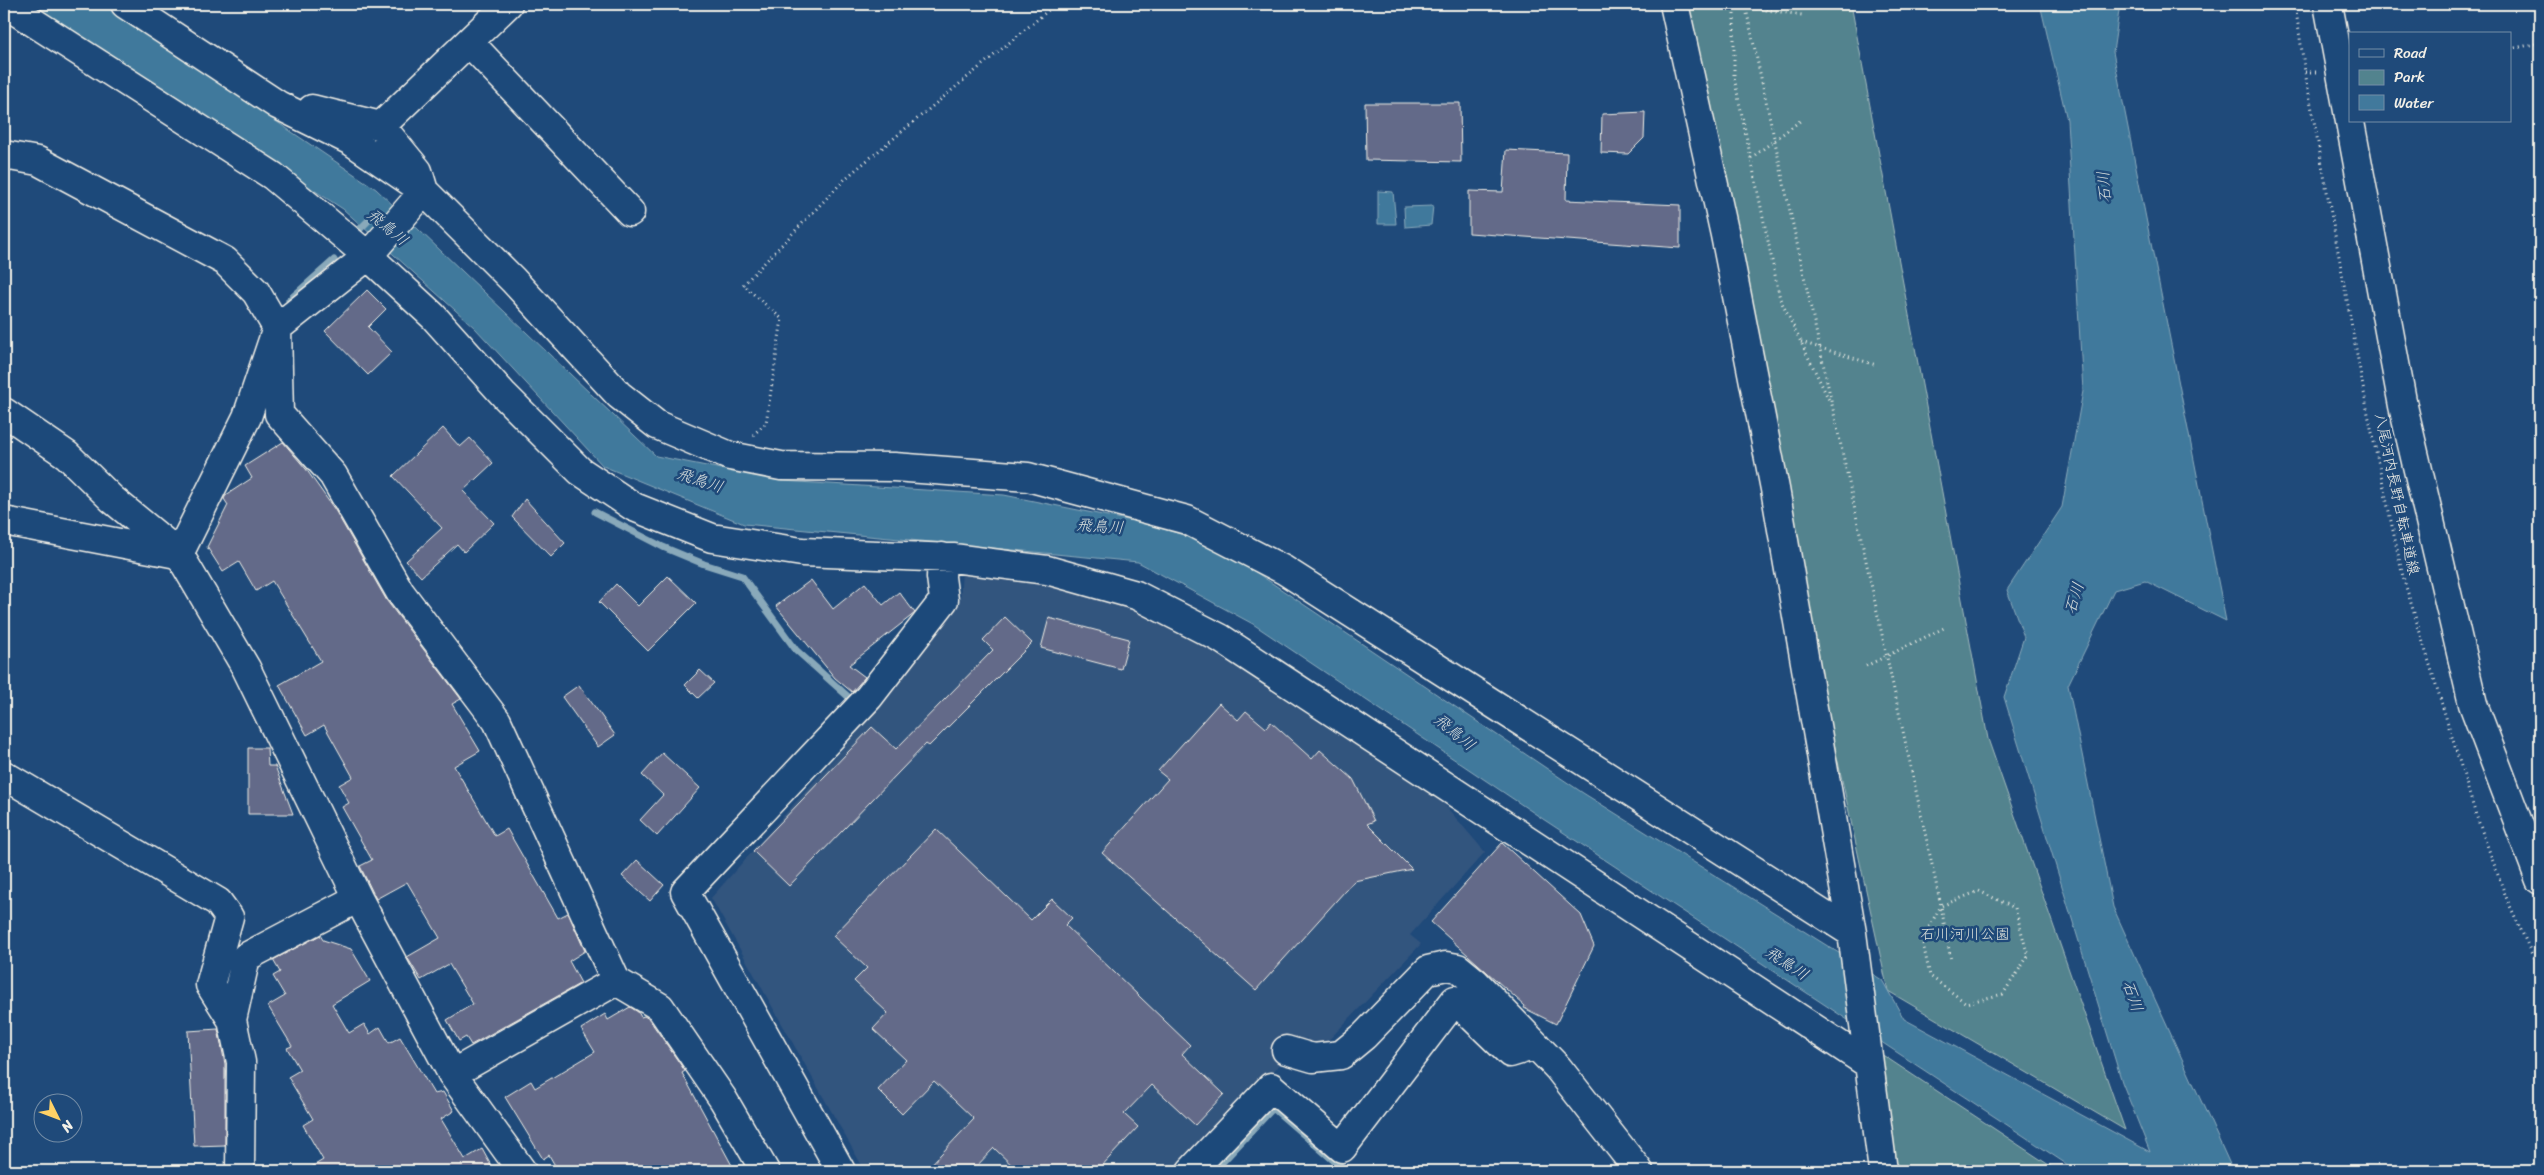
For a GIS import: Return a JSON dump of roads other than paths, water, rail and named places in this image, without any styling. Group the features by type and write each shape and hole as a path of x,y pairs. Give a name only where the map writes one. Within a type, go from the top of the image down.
{"street":[{"path":"5,4 273,176 372,252 433,316 504,396 580,471 634,507 712,538 802,552 942,557 1047,570 1136,595 1220,638 1866,1050"},
{"path":"125,4 287,109 352,141 421,195 513,280 619,395 657,425 730,456 780,466 894,467 1028,476 1187,520 1284,570 1852,933"},
{"path":"381,126 508,4"},
{"path":"1674,4 1725,235 1775,489 1852,933 1883,1171"},
{"path":"2328,4 2349,117"},
{"path":"469,42 630,212"},
{"path":"179,554 248,416 278,328 372,252 421,195 418,171 381,126 306,107 287,109"},
{"path":"2350,122 2403,406 2473,704 2540,880"},
{"path":"4,155 38,161 225,261 256,292 278,328 279,414 333,475 400,592 497,721 616,981 660,1007 723,1099 765,1171"},
{"path":"4,412 67,455 112,499 179,554 246,668 358,898 452,1074 522,1171"},
{"path":"4,521 179,554"},
{"path":"842,1171 685,892 869,697 944,600 941,577 942,557"},
{"path":"4,775 218,902 229,917 210,986 232,1020 241,1062 240,1171"},
{"path":"232,1020 246,956 358,898"},
{"path":"1286,1050 1313,1058 1341,1055 1364,1036 1428,970 1446,966 1458,968 1475,982 1558,1068 1639,1171"},
{"path":"452,1074 616,981"},
{"path":"1191,1171 1264,1094 1342,1148 1455,1000 1510,1053 1536,1045"}],"water":[{"path":"26,4 103,4 376,189 656,456 782,481 1004,495 1147,524 1214,544 1583,793 1882,980 1904,1019 2150,1152 2122,1082 2004,697 2024,637 2007,590 2062,507 2083,391 2067,120 2040,4 2120,4 2113,52 2226,621 2145,581 2114,590 2068,685 2113,907 2233,1171 2077,1171 1543,819 1253,624 1138,562 744,524 603,466 475,328 343,209"},
{"path":"1378,191 1393,192 1396,224 1378,224"},
{"path":"1433,206 1431,225 1405,227 1404,207"}],"waterway":[{"name":"飛鳥川","path":"359,230 368,221"},
{"path":"289,300 334,260"},
{"path":"595,512 663,547 704,564 742,576 796,650 853,701"},
{"path":"1214,1171 1273,1108 1346,1171"}],"water label":[{"name":"石川","path":"2104,187"},
{"name":"石川","path":"2074,598"},
{"name":"石川","path":"2133,996"}],"park label":[{"name":"石川河川公園","path":"1965,934"}]}
